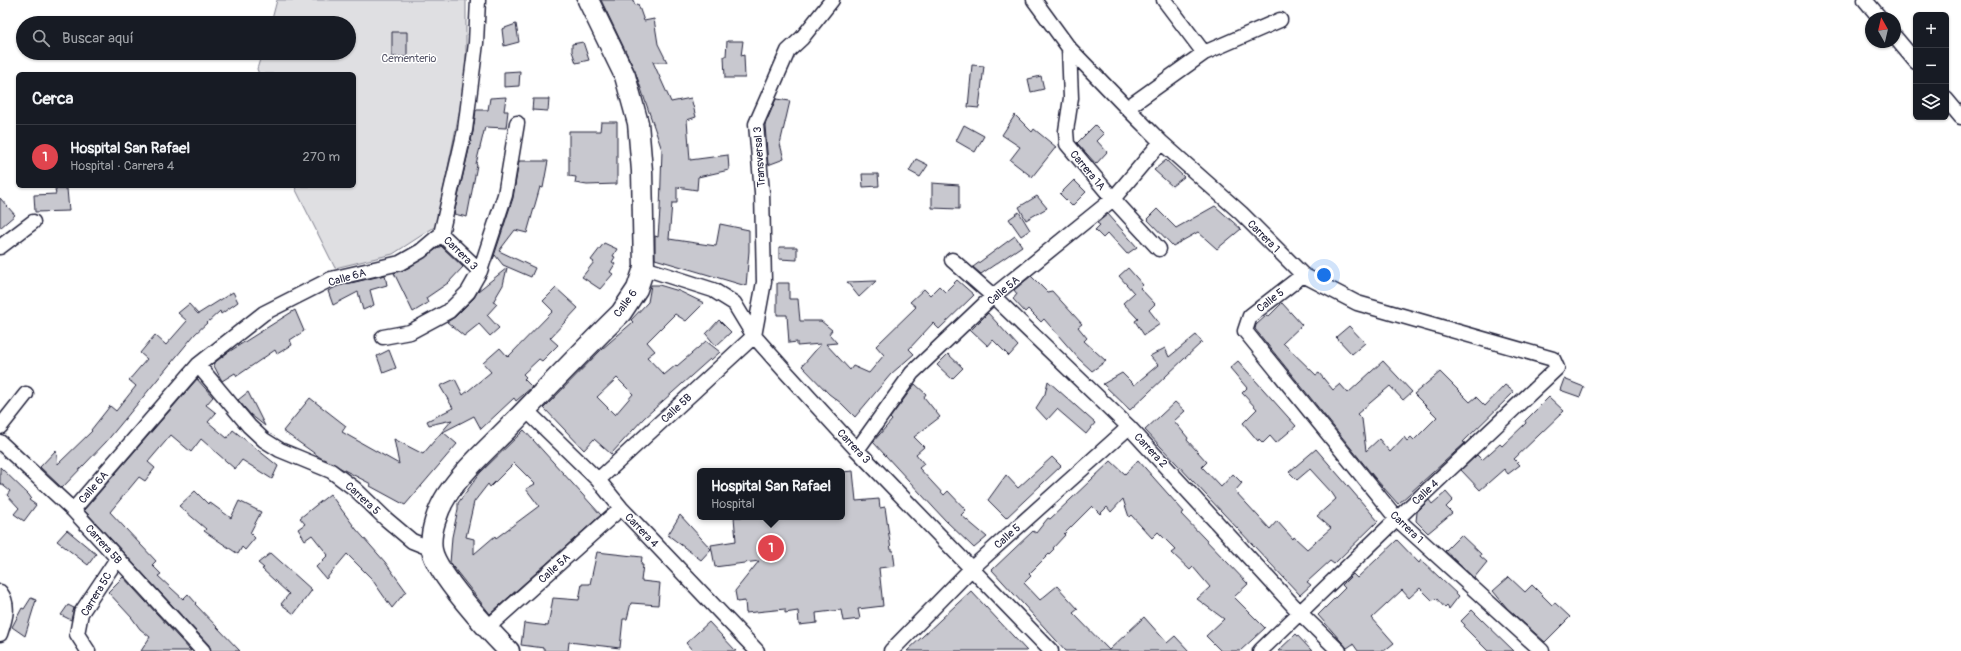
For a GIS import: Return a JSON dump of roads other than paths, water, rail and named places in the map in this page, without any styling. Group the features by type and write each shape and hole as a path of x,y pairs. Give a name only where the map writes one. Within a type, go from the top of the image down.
{"main road":[{"name":"Calle 6","path":"432,549 436,520 447,496 472,465 621,313 637,289 644,268 642,171 638,123 625,76 588,0"},
{"path":"432,549 434,558 441,570 487,628 509,651"}],"street":[{"path":"441,234 465,130 476,43 478,0"},
{"name":"Transversal 3","path":"754,336 764,282 762,192 756,124 788,51 802,38 832,0"},
{"name":"Carrera 1","path":"1034,0 1069,48 1127,108 1161,142 1241,214 1303,275 1357,303 1553,359 1557,368"},
{"path":"1164,0 1204,53"},
{"path":"1865,0 1875,12"},
{"path":"1127,108 1204,53 1280,20"},
{"path":"1901,44 1913,58"},
{"name":"Carrera 1A","path":"1069,48 1070,98 1066,131 1067,144 1113,199 1159,249"},
{"path":"1949,103 1961,117"},
{"path":"383,337 410,332 449,311 468,292 480,272 505,195 517,123"},
{"name":"Calle 5A","path":"857,450 912,373 994,296 1113,199 1161,142"},
{"path":"0,247 33,222"},
{"name":"Carrera 3","path":"441,234 480,272"},
{"name":"Calle 6A","path":"73,510 198,365 264,313 331,279 400,263 421,251 441,234"},
{"name":"Carrera 2","path":"952,260 994,296 1129,427 1300,613 1339,651"},
{"name":"Carrera 3","path":"644,268 713,290 734,303 754,336 857,450 970,569 1051,651"},
{"name":"Calle 5","path":"1245,331 1250,316 1303,275"},
{"name":"Carrera 1","path":"1245,331 1397,519 1542,651"},
{"name":"Calle 5B","path":"598,480 754,336"},
{"name":"Carrera 5","path":"198,365 249,426 264,440 280,450 331,471 355,489 386,519 412,541 432,549"},
{"name":"Calle 4","path":"1260,651 1557,368"},
{"path":"0,427 26,394"},
{"name":"Carrera 4","path":"526,410 598,480 621,508 757,651"},
{"name":"Calle 5","path":"891,651 970,569 1129,427"},
{"name":"Carrera 5B","path":"0,442 73,510 203,651"},
{"name":"Calle 5A","path":"487,628 621,508"},
{"name":"Carrera 5C","path":"88,651 77,634 81,613 117,559"},
{"path":"0,592 6,600 6,616 0,634"}],"place":[{"name":"Hospital San Rafael","path":"771,548"}],"park label":[{"name":"Cementerio","path":"409,58"}]}
